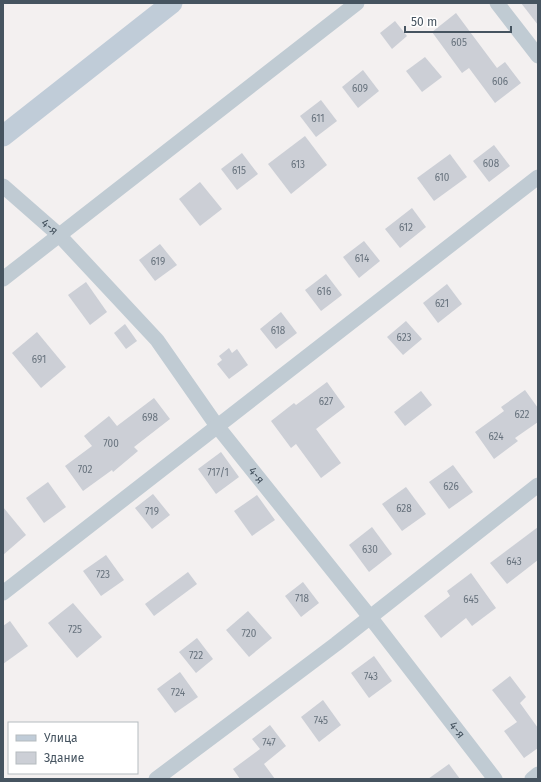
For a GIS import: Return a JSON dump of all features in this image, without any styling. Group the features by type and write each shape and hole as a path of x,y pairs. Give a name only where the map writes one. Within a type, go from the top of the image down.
{"main road":[{"path":"3,136 172,3"}],"street":[{"path":"3,279 357,3"},
{"path":"497,3 538,56"},
{"path":"3,594 538,177"},
{"name":"4-я","path":"3,186 59,235 157,340 217,426 370,617 495,779"},
{"path":"156,779 336,644 538,485"},
{"path":"532,779 538,774"}],"building":[{"path":"521,3 538,3 538,25"},
{"path":"456,13 497,68 505,62 521,83 495,103 469,68 462,73 432,32"},
{"path":"395,21 407,36 392,49 380,33"},
{"path":"425,57 442,77 422,92 406,71"},
{"path":"363,70 379,91 358,108 342,87"},
{"path":"321,100 337,121 316,137 300,116"},
{"path":"305,136 327,165 291,194 268,164"},
{"path":"494,145 510,166 489,182 473,161"},
{"path":"242,153 258,174 237,190 221,169"},
{"path":"450,154 467,177 434,201 417,178"},
{"path":"200,182 222,209 200,226 179,199"},
{"path":"412,208 426,227 400,248 385,229"},
{"path":"364,241 380,261 359,278 343,257"},
{"path":"160,244 177,265 155,281 139,260"},
{"path":"326,274 342,295 321,311 305,290"},
{"path":"86,282 107,312 90,325 68,295"},
{"path":"447,284 462,304 438,323 423,303"},
{"path":"281,312 297,333 276,349 260,329"},
{"path":"406,321 422,339 403,355 387,337"},
{"path":"125,324 137,341 126,349 114,333"},
{"path":"37,332 66,367 41,388 12,353"},
{"path":"229,348 232,353 237,349 248,365 229,379 217,364 222,360 219,356"},
{"path":"327,382 345,407 316,429 341,463 321,478 296,444 291,448 271,421 294,403 296,405"},
{"path":"525,390 538,408 538,422 515,438 518,441 494,459 475,432 504,411 501,407"},
{"path":"421,391 432,405 405,426 394,412"},
{"path":"154,398 170,419 134,447 138,451 113,472 112,470 83,491 65,466 92,446 84,436 109,416 117,426"},
{"path":"221,452 239,477 216,494 198,469"},
{"path":"453,465 473,492 449,509 429,482"},
{"path":"48,482 66,507 44,523 26,498"},
{"path":"406,487 426,514 402,531 382,504"},
{"path":"153,494 170,515 152,529 135,508"},
{"path":"257,495 275,520 252,536 234,511"},
{"path":"3,507 26,535 3,555"},
{"path":"372,527 392,554 369,572 349,545"},
{"path":"538,527 538,560 507,584 490,563"},
{"path":"106,555 124,580 101,596 83,571"},
{"path":"188,572 197,584 154,616 145,604"},
{"path":"471,573 496,608 472,626 466,618 441,638 424,616 450,596 447,591"},
{"path":"303,582 319,603 301,617 285,596"},
{"path":"73,603 102,637 77,658 48,623"},
{"path":"248,611 272,638 249,657 226,630"},
{"path":"10,621 28,646 3,664 3,626"},
{"path":"197,638 213,659 196,673 179,652"},
{"path":"374,656 392,681 369,698 351,673"},
{"path":"180,672 198,697 175,713 157,689"},
{"path":"510,676 526,697 520,703 538,728 538,748 524,758 504,731 517,722 492,690"},
{"path":"323,700 341,725 319,742 301,717"},
{"path":"270,725 286,746 264,764 275,779 240,779 233,769 260,749 252,739"},
{"path":"449,764 460,779 428,779"}]}
